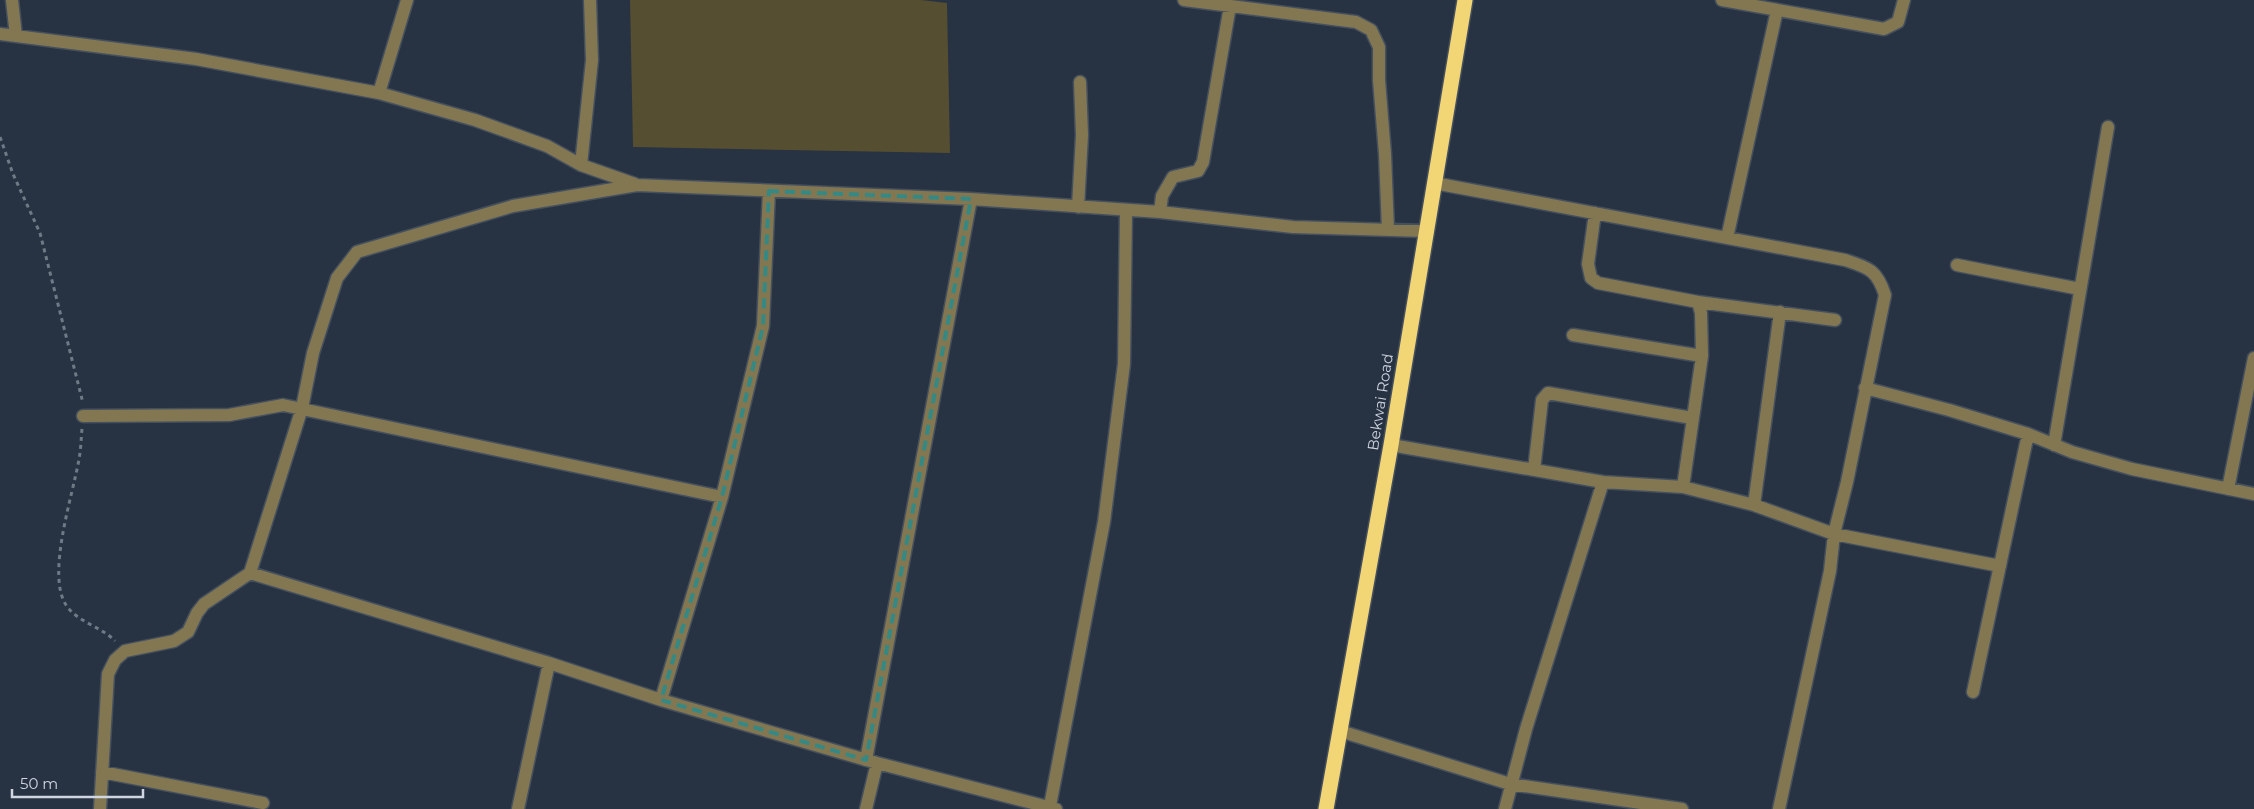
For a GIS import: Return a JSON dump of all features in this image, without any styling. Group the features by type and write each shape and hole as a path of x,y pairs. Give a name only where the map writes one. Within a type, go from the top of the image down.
{"highway":[{"name":"Bekwai Road","path":"1326,809 1391,445 1425,231 1465,0"}],"street":[{"path":"12,0 16,36"},
{"path":"379,92 407,0"},
{"path":"581,165 592,60 590,0"},
{"path":"1184,0 1356,22 1370,30 1379,47 1379,80 1385,154 1388,230"},
{"path":"1722,0 1884,29 1898,22 1904,0"},
{"path":"1160,212 1162,196 1173,177 1198,171 1203,162 1230,6"},
{"path":"1727,238 1777,10"},
{"path":"0,34 196,59 379,92 475,120 546,146 581,165 637,185"},
{"path":"1078,207 1082,135 1080,82"},
{"path":"2054,444 2108,127"},
{"path":"1434,183 1845,260 1869,268 1880,278 1886,295 1865,388 1847,482 1834,534 1830,570 1779,809"},
{"path":"100,809 108,674 125,651 174,641 188,632 197,613 204,604 250,573 302,408 313,353 337,278 357,252 513,206 637,185 972,199 1160,212 1293,227 1425,231"},
{"path":"661,700 722,497 763,326 769,191"},
{"path":"866,809 872,761 972,199"},
{"path":"250,573 661,700 872,761 1053,808 1104,522 1124,364 1126,211"},
{"path":"1595,213 1588,264 1591,278 1598,283 1698,302 1835,320"},
{"path":"1957,265 2080,289"},
{"path":"1682,487 1702,356 1701,313 1698,302"},
{"path":"1754,505 1780,312"},
{"path":"1573,335 1702,356"},
{"path":"2228,489 2254,358"},
{"path":"1865,388 1949,410 2028,434 2072,452 2132,469 2254,494"},
{"path":"1534,470 1542,400 1548,394 1692,418"},
{"path":"83,416 229,415 282,405 722,497"},
{"path":"1973,692 2028,434"},
{"path":"1391,445 1603,482 1682,487 1754,505 1834,534 2000,566"},
{"path":"1505,809 1510,784 1603,482"},
{"path":"518,809 549,664"},
{"path":"1340,731 1510,784 1675,809"},
{"path":"102,772 264,803"}],"path":[{"path":"0,137 13,174 40,233 84,408 79,459 66,510 59,586 66,605 73,614 114,640 121,654"}],"highlighted area":[{"path":"769,191 971,199 866,760 661,700 722,497 763,326"}],"shaded area":[{"path":"630,0 921,0 947,3 950,153 633,147"}]}
